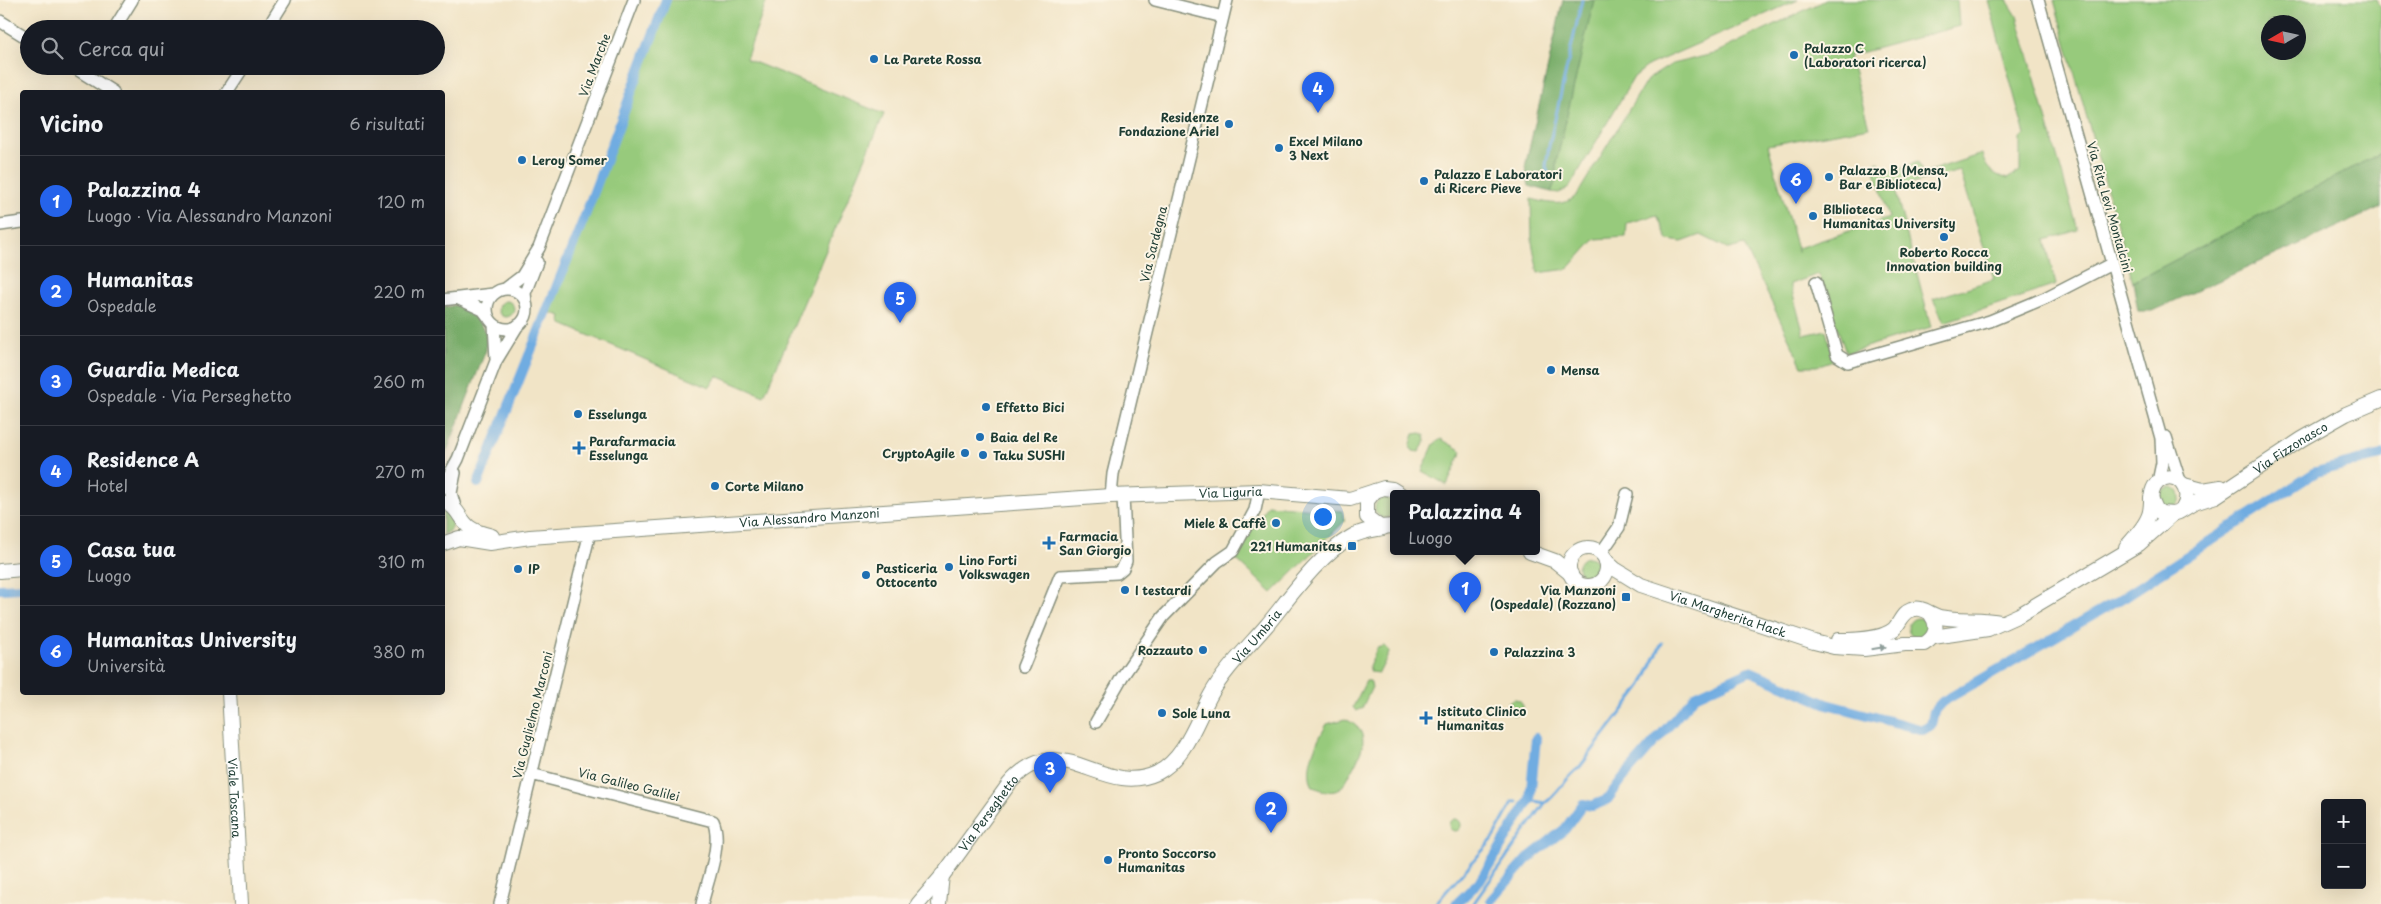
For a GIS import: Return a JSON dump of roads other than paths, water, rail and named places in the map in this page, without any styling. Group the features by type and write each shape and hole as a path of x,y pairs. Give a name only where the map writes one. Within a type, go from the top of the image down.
{"street":[{"path":"120,20 132,0"},
{"path":"273,20 286,0"},
{"name":"Via Marche","path":"539,248 634,0"},
{"path":"1155,0 1223,17"},
{"name":"Via Sardegna","path":"1023,667 1060,576 1116,573 1126,561 1112,474 1227,0"},
{"name":"Via Rita Levi Montalcini","path":"2038,1 2156,418 2162,445 2161,473 2158,482"},
{"path":"0,21 20,33"},
{"path":"93,75 111,90"},
{"path":"228,90 238,75"},
{"path":"0,226 20,222"},
{"path":"445,300 493,294 505,289 522,276 539,248"},
{"path":"445,483 458,459 496,361 526,315 525,293 536,268 539,248"},
{"path":"1816,282 1837,355 1848,362 1990,321 2045,298 2111,264"},
{"path":"505,289 518,292 526,302"},
{"path":"493,294 487,306 492,321 496,361"},
{"path":"460,299 482,310 492,321 506,328 518,325"},
{"path":"2346,414 2365,398 2381,390"},
{"path":"2346,414 2381,399"},
{"name":"Via Fizzonasco","path":"2236,481 2346,414"},
{"name":"Via Rita Levi Montalcini","path":"2156,418 2167,439 2182,483"},
{"path":"452,508 451,493 458,459"},
{"path":"2121,553 2146,522 2151,510 2151,498 2154,487 2158,482 2169,478 2203,490 2213,490 2236,481"},
{"path":"2151,498 2153,504 2161,513 2178,511 2216,496 2236,481"},
{"path":"1900,620 1900,633 1903,638 1913,645 1924,644 1933,637 1988,628 2019,615 2154,533 2178,511 2188,497 2182,483"},
{"path":"1350,537 1366,513 1370,496 1375,491 1388,488 1392,490"},
{"path":"1096,722 1122,676 1163,617 1217,562 1233,551 1255,510 1259,491"},
{"name":"Via Liguria","path":"1117,496 1259,491 1350,499 1375,491"},
{"path":"1599,583 1606,573 1604,557 1619,527 1627,494"},
{"name":"Via Alessandro Manzoni","path":"447,542 463,538 490,543 590,532 1117,496"},
{"name":"Via Liguria","path":"1350,499 1366,513 1376,526 1389,527"},
{"name":"Via Alessandro Manzoni","path":"452,508 473,530 507,540"},
{"name":"Via Alessandro Manzoni","path":"447,542 461,528 452,508"},
{"name":"Via Umbria","path":"1157,773 1178,754 1211,695 1240,656 1331,552 1350,537 1389,527"},
{"name":"Via Guglielmo Marconi","path":"500,904 590,532"},
{"path":"1540,549 1566,556 1587,548 1604,557 1614,569 1641,584"},
{"path":"1571,574 1570,563 1576,553"},
{"path":"1538,555 1555,561 1571,574 1577,583 1583,585 1590,586 1620,581 1641,584"},
{"path":"0,571 20,569"},
{"name":"Via Margherita Hack","path":"1641,584 1834,647 1859,649 1913,645"},
{"path":"1814,642 1849,640 1880,635 1893,630 1908,612 1914,609 1924,609 1931,614 1941,617 2001,622"},
{"path":"1931,614 1936,625 1933,637"},
{"name":"Viale Toscana","path":"229,695 241,904"},
{"name":"Via Perseghetto","path":"918,904 943,875 1009,784 1018,774 1029,767 1039,763 1064,760 1075,762 1104,776 1132,780 1157,773"},
{"name":"Via Galileo Galilei","path":"531,774 708,818 716,828 717,843 702,904"},
{"name":"Via Perseghetto","path":"939,904 943,875"}],"waterway":[{"path":"478,483 586,213 666,0"},
{"path":"1550,180 1546,166 1549,146 1582,0"},
{"path":"1491,900 1527,859 1565,829 1583,804 1592,806 1607,800 1623,778 1695,696 1750,671 1827,704 1923,730 1931,725 1934,711 1942,702 2124,597 2316,472 2381,455"},
{"path":"0,589 20,588"},
{"path":"1473,904 1545,803 1579,768 1642,685 1662,643"},
{"path":"1456,904 1480,881 1530,799 1536,738"},
{"path":"1534,801 1545,803"},
{"path":"1435,904 1492,840 1513,802 1517,802"}],"place":[{"name":"Palazzo C (Laboratori ricerca)","path":"1794,55"},
{"name":"La Parete Rossa","path":"874,59"},
{"name":"Residence A","path":"1318,113"},
{"name":"Residenze Fondazione Ariel","path":"1229,124"},
{"name":"Excel Milano 3 Next","path":"1279,148"},
{"name":"Leroy Somer","path":"522,160"},
{"name":"Palazzo B (Mensa, Bar e Biblioteca)","path":"1829,177"},
{"name":"Palazzo E Laboratori di Ricerc Pieve","path":"1424,181"},
{"name":"Humanitas University","path":"1796,204"},
{"name":"BIblioteca Humanitas University","path":"1813,216"},
{"name":"Roberto Rocca Innovation building","path":"1944,237"},
{"name":"Casa tua","path":"900,323"},
{"name":"Mensa","path":"1551,370"},
{"name":"Effetto Bici","path":"986,407"},
{"name":"Esselunga","path":"578,414"},
{"name":"Baia del Re","path":"980,437"},
{"name":"Parafarmacia Esselunga","path":"579,448"},
{"name":"CryptoAgile","path":"965,453"},
{"name":"Taku SUSHI","path":"983,455"},
{"name":"Corte Milano","path":"715,486"},
{"name":"Miele & Caffè","path":"1276,523"},
{"name":"Farmacia San Giorgio","path":"1049,543"},
{"name":"221 Humanitas","path":"1352,546"},
{"name":"Lino Forti Volkswagen","path":"949,567"},
{"name":"IP","path":"518,569"},
{"name":"Pasticeria Ottocento","path":"866,575"},
{"name":"I testardi","path":"1125,590"},
{"name":"Via Manzoni (Ospedale) (Rozzano)","path":"1626,597"},
{"name":"Palazzina 4","path":"1465,613"},
{"name":"Rozzauto","path":"1203,650"},
{"name":"Palazzina 3","path":"1494,652"},
{"name":"Sole Luna","path":"1162,713"},
{"name":"Istituto Clinico Humanitas","path":"1426,718"},
{"name":"Guardia Medica","path":"1050,793"},
{"name":"Humanitas","path":"1271,833"},
{"name":"Pronto Soccorso Humanitas","path":"1108,860"}]}
